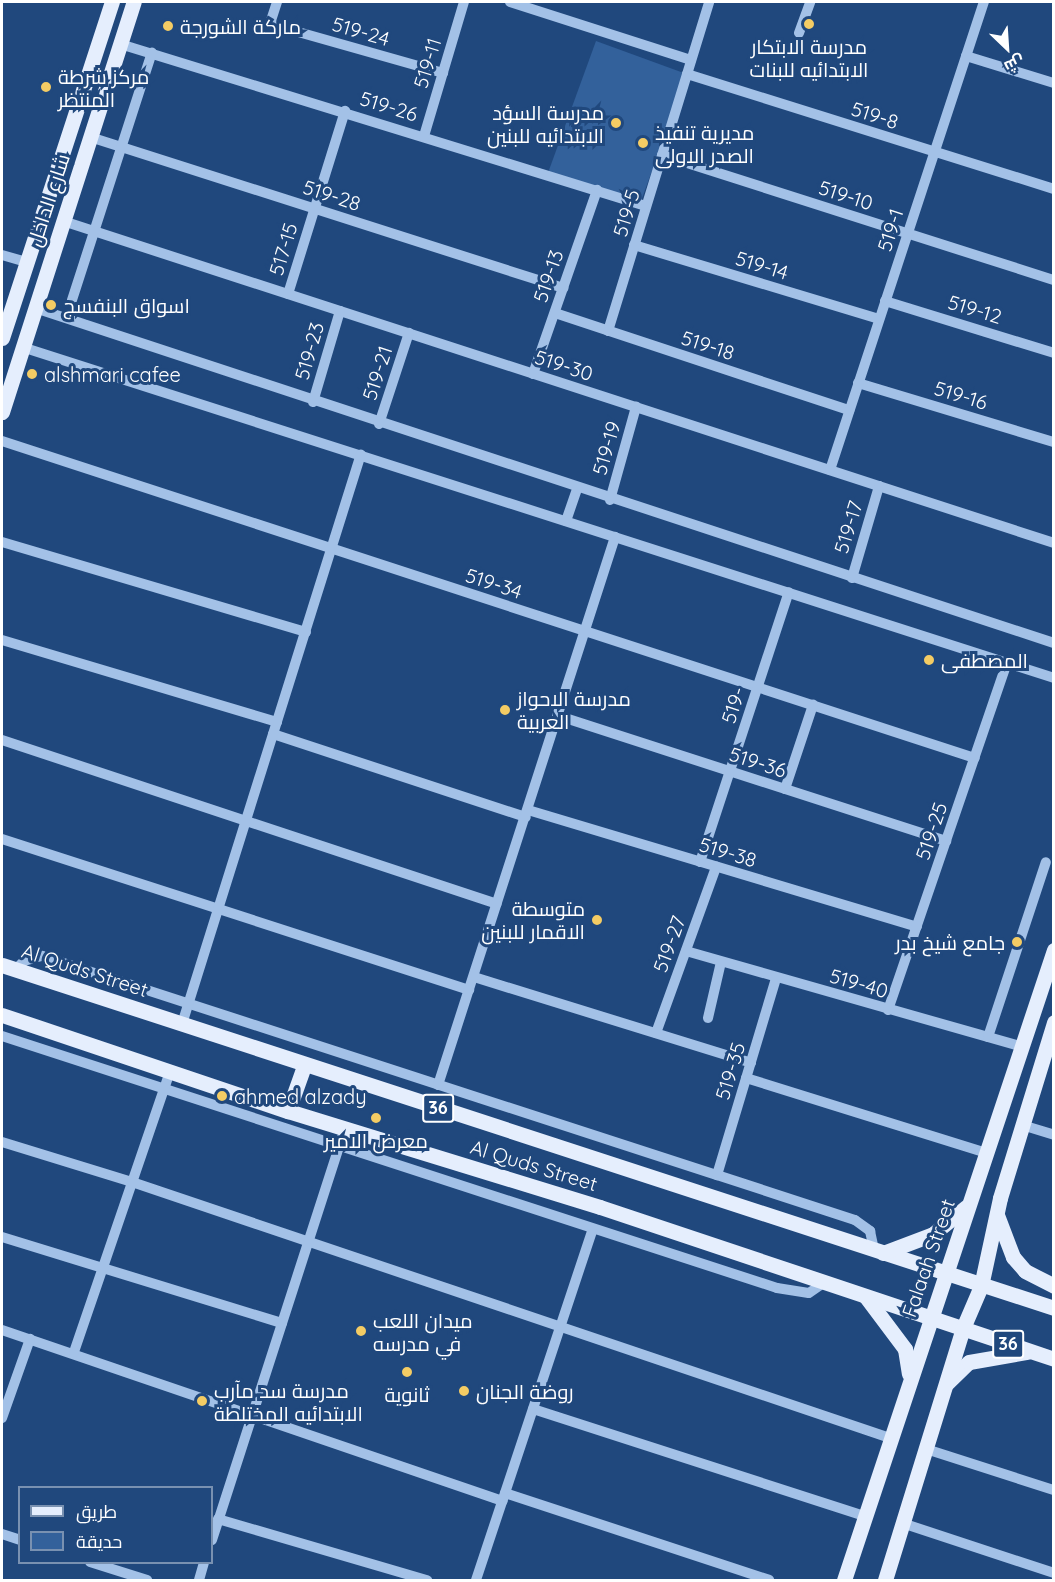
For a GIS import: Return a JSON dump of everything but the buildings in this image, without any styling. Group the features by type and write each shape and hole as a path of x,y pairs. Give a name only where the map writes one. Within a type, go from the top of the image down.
{"main road":[{"name":"شارع الداخل","path":"2,338 112,2"},
{"name":"شارع الداخل","path":"2,412 134,2"},
{"name":"Falaah Street","path":"844,1581 943,1274 987,1153 1053,950"},
{"name":"Al Quds Street","path":"9,967 304,1066 1053,1308"},
{"name":"Al Quds Street","path":"2,1015 288,1111 825,1282 1053,1359"},
{"path":"885,1581 963,1328 981,1286 996,1211 1052,1032"},
{"path":"288,1111 304,1066"},
{"path":"879,1251 933,1234 968,1204"},
{"path":"996,1211 1013,1257 1025,1271 1053,1286"},
{"path":"864,1295 905,1349 910,1376"},
{"path":"946,1383 969,1362 1031,1352"}],"street":[{"name":"519-24","path":"277,2 270,24 443,73"},
{"name":"519-11","path":"424,136 464,2"},
{"path":"511,2 691,60"},
{"name":"519-5","path":"608,331 709,2"},
{"path":"799,33 810,2"},
{"name":"519-1","path":"830,470 984,2"},
{"name":"519-26","path":"120,44 345,111 646,206"},
{"path":"72,300 152,53"},
{"path":"966,56 1053,83"},
{"name":"519-8","path":"687,74 1053,189"},
{"name":"517-15","path":"288,294 345,111"},
{"name":"519-28","path":"90,136 563,288"},
{"name":"519-10","path":"662,155 1053,280"},
{"name":"519-13","path":"534,374 597,190"},
{"name":"519-30","path":"63,221 1053,543"},
{"name":"519-14","path":"634,245 879,319"},
{"path":"2,255 26,262"},
{"name":"519-12","path":"885,301 1053,352"},
{"path":"35,308 379,424 1053,643"},
{"name":"519-23","path":"313,402 340,311"},
{"name":"519-18","path":"555,313 849,410"},
{"name":"519-21","path":"379,424 409,333"},
{"path":"22,347 1053,678"},
{"name":"519-16","path":"858,383 1053,442"},
{"name":"519-19","path":"610,500 636,407"},
{"name":"519-34","path":"2,441 975,758"},
{"path":"182,1024 361,454"},
{"name":"519-17","path":"852,578 879,486"},
{"path":"566,521 577,489"},
{"path":"438,1085 615,537"},
{"path":"2,542 306,632"},
{"name":"519-","path":"700,862 789,592"},
{"path":"2,640 277,723"},
{"name":"519-25","path":"888,1010 1007,663"},
{"path":"785,789 813,705"},
{"name":"519-36","path":"559,716 946,841"},
{"name":"519-38","path":"273,734 527,814 700,862 916,927"},
{"path":"2,740 497,904"},
{"path":"2,839 469,990"},
{"path":"988,1037 1046,862"},
{"name":"519-27","path":"656,1033 716,867"},
{"name":"519-40","path":"686,951 1022,1047"},
{"path":"9,967 42,956 188,1006 855,1220 870,1231 879,1251"},
{"path":"708,1018 721,962"},
{"path":"474,977 751,1063"},
{"name":"519-35","path":"717,1175 776,978"},
{"path":"2,1036 592,1231 777,1288 809,1293 825,1282"},
{"path":"74,1352 170,1072"},
{"path":"746,1078 987,1153"},
{"path":"1022,1125 1053,1135"},
{"path":"213,1536 345,1128"},
{"path":"2,1142 132,1182 890,1438"},
{"path":"477,1580 592,1231"},
{"path":"2,1237 282,1323"},
{"path":"2,1330 74,1352 504,1497 769,1581"},
{"path":"2,1418 30,1339"},
{"path":"533,1409 865,1516"},
{"path":"926,1449 1053,1490"},
{"path":"218,1519 427,1581"},
{"path":"902,1523 1053,1573"},
{"path":"2,1534 18,1539"},
{"path":"93,1564 143,1580"},
{"path":"199,1581 204,1564"}],"green space":[{"path":"596,41 687,74 639,207 548,173"}],"place":[{"name":"مدرسة الابتكار الابتدائيه للبنات","path":"809,24"},
{"name":"ماركة الشورجة","path":"168,26"},
{"name":"مركز شرطة المنتظر","path":"46,87"},
{"name":"مدرسة السؤد الابتدائيه للبنين","path":"616,123"},
{"name":"مديرية تنفيذ الصدر الاولى","path":"643,143"},
{"name":"اسواق البنفسج","path":"51,305"},
{"name":"alshmari cafee","path":"32,374"},
{"name":"المصطفى","path":"929,660"},
{"name":"مدرسة الاحواز العربية","path":"505,710"},
{"name":"متوسطة الاقمار للبنين","path":"597,920"},
{"name":"جامع شيخ بدر","path":"1017,942"},
{"name":"ahmed alzady","path":"222,1096"},
{"name":"معرض الامير","path":"376,1118"},
{"name":"ميدان اللعب في مدرسه","path":"361,1331"},
{"name":"ثانوية","path":"407,1372"},
{"name":"روضة الجنان","path":"464,1391"},
{"name":"مدرسة سد مآرب الابتدائيه المختلطة","path":"202,1401"}]}
